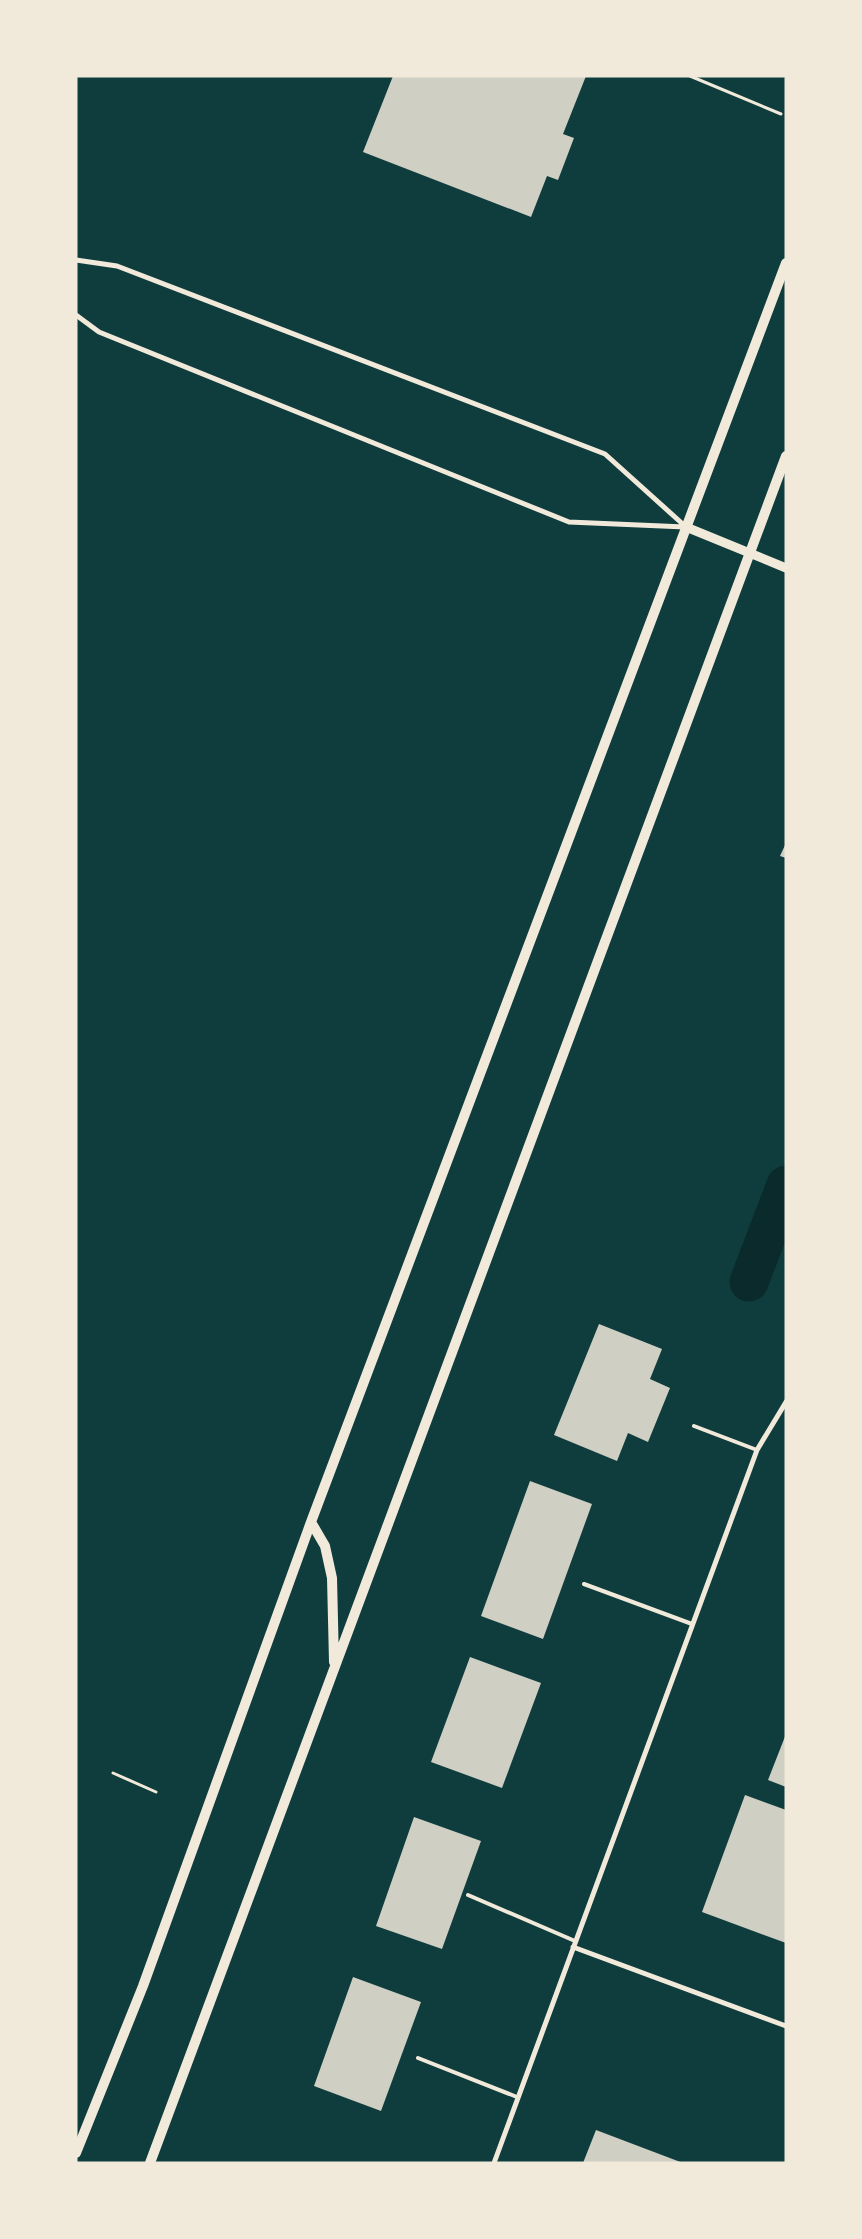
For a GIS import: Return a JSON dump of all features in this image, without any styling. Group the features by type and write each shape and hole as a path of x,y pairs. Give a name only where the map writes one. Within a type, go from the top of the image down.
{"main road":[{"path":"76,2153 143,1986 311,1522 786,263"},
{"path":"150,2163 786,456"},
{"path":"311,1522 325,1546 332,1578 334,1668"}],"street":[{"path":"76,260 116,266 605,454 686,527 786,568"},
{"path":"76,315 99,332 569,522 686,527"},
{"path":"494,2163 757,1450 786,1402"},
{"path":"574,1944 786,2026"}],"lane":[{"path":"694,1426 757,1450"},
{"path":"584,1584 692,1624"},
{"path":"468,1895 574,1944"},
{"path":"418,2058 517,2097"}],"path":[{"path":"690,76 781,114"},
{"path":"113,1773 156,1792"}],"building":[{"path":"393,76 586,76 563,134 574,138 558,180 547,176 531,217 363,152"},
{"path":"786,843 786,858 780,856"},
{"path":"599,1324 662,1349 650,1379 670,1388 648,1442 628,1433 617,1461 554,1435"},
{"path":"530,1481 592,1504 543,1639 481,1616"},
{"path":"470,1657 541,1683 502,1788 431,1762"},
{"path":"786,1734 786,1787 768,1780"},
{"path":"745,1795 786,1810 786,1943 702,1912"},
{"path":"414,1817 481,1841 442,1949 376,1926"},
{"path":"353,1977 421,2002 381,2111 314,2086"},
{"path":"596,2130 683,2163 583,2163"}],"waterway":[{"path":"749,1282 786,1185"}]}
